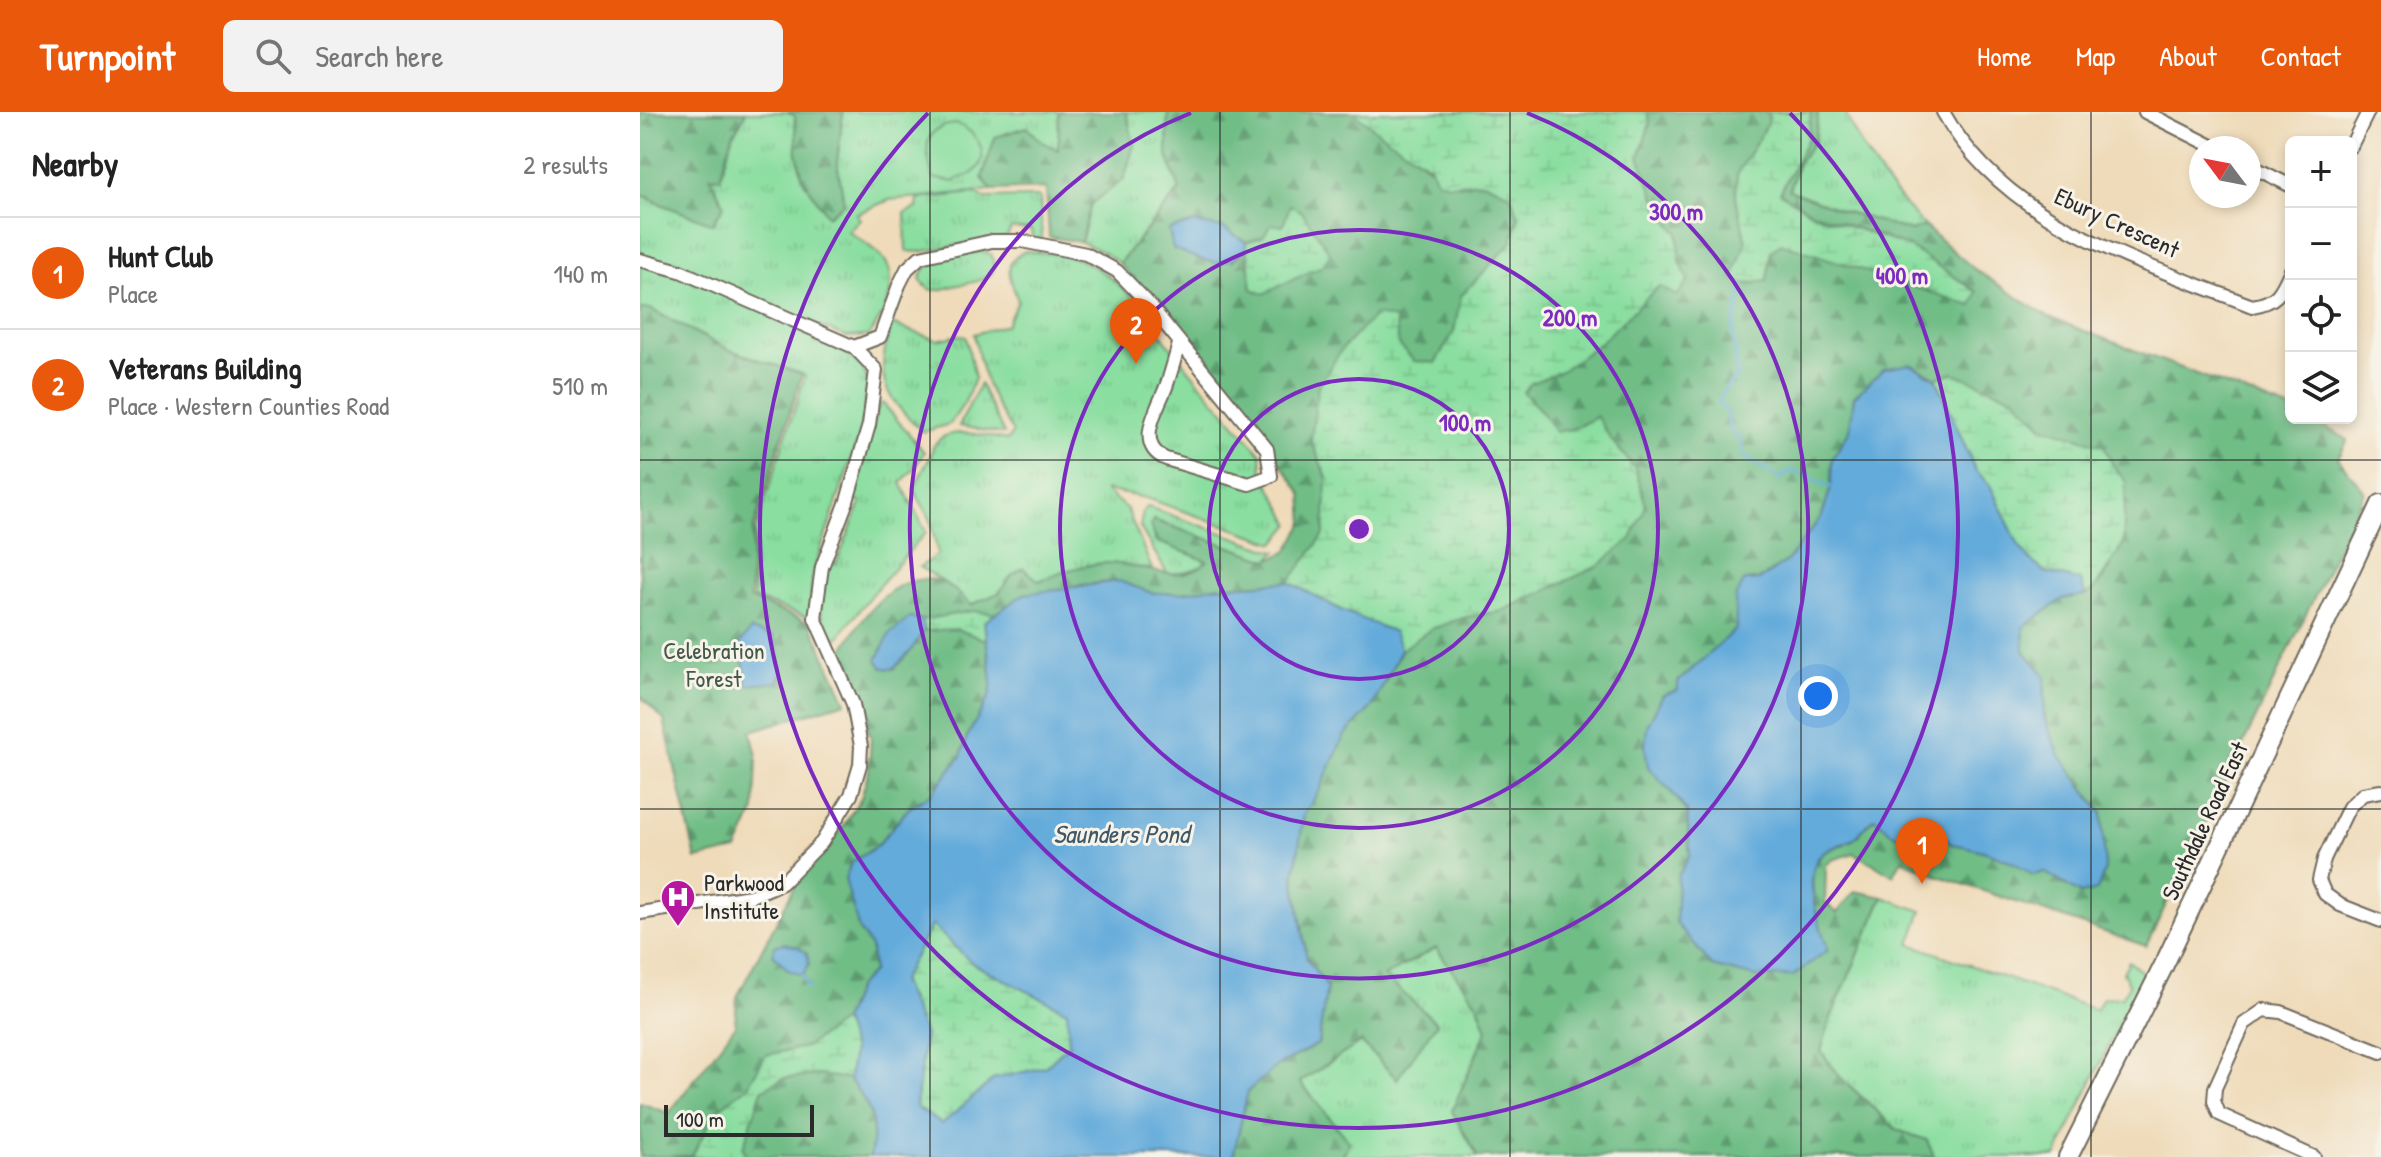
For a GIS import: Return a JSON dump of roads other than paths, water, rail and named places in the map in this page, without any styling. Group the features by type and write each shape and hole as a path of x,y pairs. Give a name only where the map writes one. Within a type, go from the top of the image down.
{"main road":[{"name":"Southdale Road East","path":"2068,1157 2163,967 2381,504"}],"street":[{"name":"Ebury Crescent","path":"1943,112 1984,167 2033,208 2081,236 2252,306 2268,303 2280,292 2286,280"},
{"path":"2145,112 2192,136"},
{"path":"2356,136 2368,112"},
{"path":"2261,171 2285,183"},
{"path":"854,347 880,337 903,277 920,257 992,241 1047,245 1086,254 1117,271 1147,302 1267,449 1271,476 1249,484 1166,459 1155,452 1149,441 1150,426 1179,344"},
{"path":"640,260 680,271 854,347 876,370 874,402 847,501 822,567 815,618 853,704 861,746 858,773 851,795 822,842 782,883 751,896 640,913"},
{"path":"2381,791 2363,794 2349,807 2324,859 2319,880 2325,894 2340,905 2381,921"},
{"path":"2314,1157 2219,1114 2214,1101 2215,1088 2244,1024 2264,1010 2281,1012 2381,1052"}],"water":[{"path":"1194,223 1223,228 1246,242 1246,250 1227,261 1211,262 1173,249 1169,230"},
{"path":"1910,364 1936,378 1975,470 1990,485 2018,544 2030,560 2045,572 2081,581 2085,595 2063,599 2023,627 2024,651 2045,675 2044,717 2060,756 2102,813 2105,869 2097,890 2081,894 2044,872 2033,875 1994,855 1951,844 1937,827 1907,839 1890,832 1875,818 1856,837 1819,857 1814,866 1814,903 1828,950 1793,976 1756,977 1712,966 1676,923 1678,876 1690,855 1687,811 1648,767 1645,747 1647,726 1663,695 1678,690 1678,682 1736,629 1735,598 1744,581 1759,580 1787,561 1822,516 1831,487 1832,459 1850,430 1854,397 1884,369"},
{"name":"Saunders Pond","path":"1119,581 1152,593 1182,593 1213,587 1289,582 1341,610 1394,632 1401,650 1372,707 1344,736 1320,789 1304,815 1294,877 1307,959 1327,987 1318,1044 1277,1066 1248,1091 1233,1157 870,1157 873,1133 871,1115 849,1079 853,1050 843,1021 857,987 873,971 871,947 859,930 845,879 851,863 877,846 908,809 931,794 961,756 967,737 990,695 992,680 984,622 1024,594","holes":["932,925 973,964 1067,1011 1069,1044 1045,1067 994,1079 942,1124 916,1107 925,1035 901,981"]},
{"path":"910,617 922,620 924,631 893,669 883,668 877,660 889,635"},
{"path":"751,630 774,637 783,672 777,682 747,685 740,643"},
{"path":"784,943 807,953 809,965 802,975 788,970 773,954 775,946"}],"waterway":[{"path":"1743,284 1733,331 1737,376 1718,403 1728,413 1729,428 1742,442 1742,455 1780,479 1791,470 1831,487"},
{"path":"802,975 809,988"}],"place":[{"name":"Veterans Building","path":"1136,364"},
{"name":"Hunt Club","path":"1922,884"},
{"name":"Parkwood Institute","path":"678,928"}],"park label":[{"name":"Celebration Forest","path":"714,665"}]}
